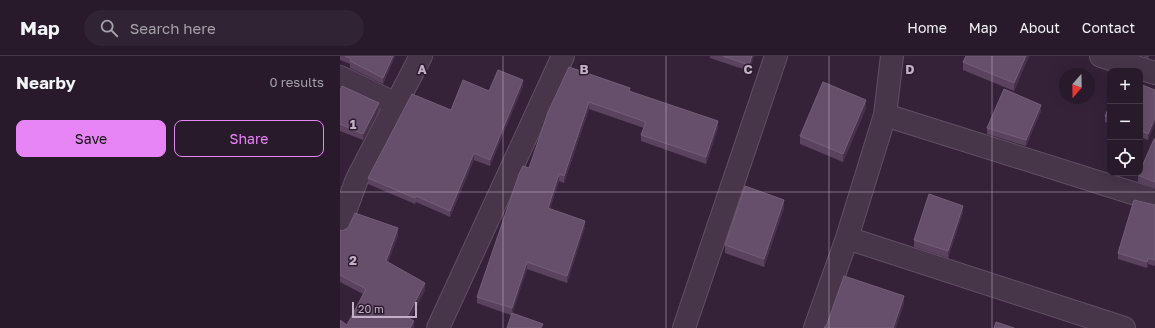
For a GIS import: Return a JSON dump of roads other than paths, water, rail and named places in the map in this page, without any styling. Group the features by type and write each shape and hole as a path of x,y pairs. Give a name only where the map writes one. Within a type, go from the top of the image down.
{"street":[{"path":"340,225 349,175 396,104 421,56"},
{"path":"684,328 776,56"},
{"path":"815,328 847,238 885,115 892,56"},
{"path":"1100,56 1155,73"},
{"path":"438,328 556,58"},
{"path":"340,77 396,104"},
{"path":"885,115 1155,200"},
{"path":"847,238 1124,328"}]}
